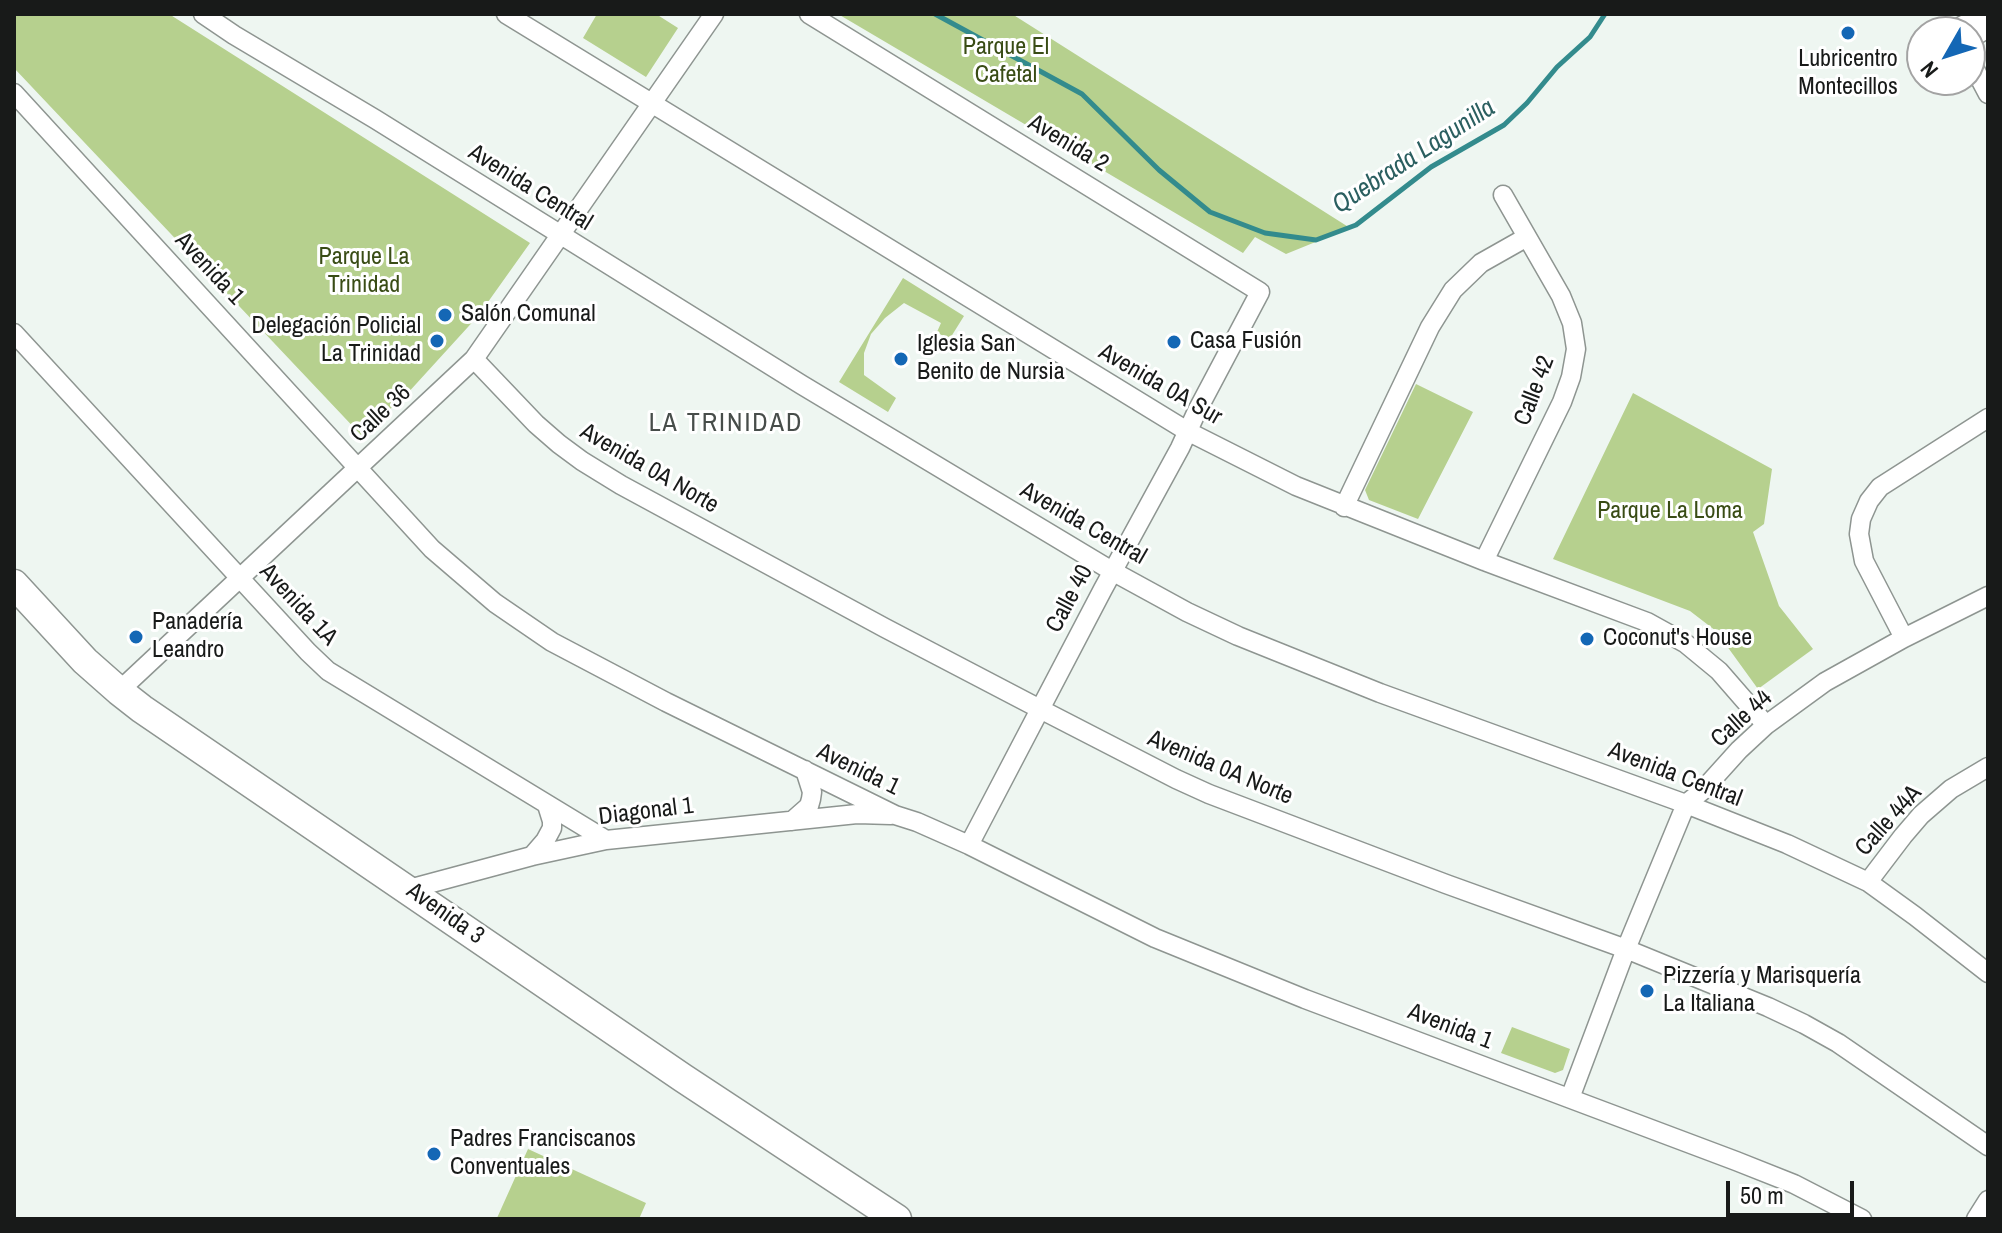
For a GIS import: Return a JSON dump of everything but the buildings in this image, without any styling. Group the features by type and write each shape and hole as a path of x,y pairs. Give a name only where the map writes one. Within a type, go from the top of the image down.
{"main road":[{"name":"Avenida 3","path":"14,584 70,645 119,691 683,1078 897,1219"}],"street":[{"name":"Avenida Central","path":"203,14 816,393 1112,571 1187,612 1380,693 1787,844 1868,882 1988,971"},
{"name":"Avenida 0A Sur","path":"506,14 1187,431 1344,507 1647,622 1685,643 1719,671 1766,725"},
{"name":"Calle 36","path":"119,691 474,359 714,14"},
{"name":"Avenida 2","path":"809,14 1260,292"},
{"name":"Avenida 1","path":"14,93 432,549 516,618 569,652 895,815 969,845 1155,938 1305,999 1794,1184 1862,1219"},
{"name":"Calle 42","path":"1484,561 1562,402 1576,349 1572,323 1561,296 1503,195"},
{"path":"1344,507 1430,327 1453,290 1481,263 1527,237"},
{"name":"Calle 40","path":"969,845 1260,292"},
{"name":"Avenida 1A","path":"14,333 328,671 606,840"},
{"name":"Avenida 0A Norte","path":"474,359 536,424 582,461 621,485 1040,709 1209,794 1626,949 1768,1007 1838,1043 1988,1146"},
{"path":"1904,638 1864,561 1859,534 1861,519 1880,487 1988,418"},
{"name":"Calle 44","path":"1570,1098 1626,949 1686,804 1766,725 1825,682 1988,596"},
{"name":"Calle 44A","path":"1868,882 1921,815 1951,789 1988,767"},
{"path":"792,821 809,806 811,799 805,770"},
{"path":"532,856 552,828 547,805"},
{"name":"Diagonal 1","path":"409,889 606,840 857,814 895,815"},
{"path":"1976,1219 1988,1200"}],"green space":[{"name":"Parque La Trinidad","path":"14,14 169,14 530,243 478,316 406,395 361,435 14,68"},
{"path":"597,14 656,14 678,28 646,77 583,38"},
{"name":"Parque El Cafetal","path":"838,14 1012,14 1350,228 1286,254 1255,237 1243,253"},
{"path":"903,278 964,316 949,340 937,332 941,323 904,303 871,334 864,353 864,375 896,398 888,412 839,382"},
{"path":"1416,384 1473,412 1418,519 1369,500 1365,490"},
{"name":"Parque La Loma","path":"1633,393 1772,469 1764,524 1753,532 1779,606 1813,649 1758,689 1716,631 1690,611 1553,559"},
{"path":"1512,1027 1570,1049 1563,1070 1555,1073 1501,1053"},
{"path":"528,1149 646,1203 639,1219 497,1218"}],"waterway":[{"name":"Quebrada Lagunilla","path":"935,14 1082,94 1159,170 1210,212 1265,233 1316,240 1356,225 1431,167 1504,125 1557,67 1590,37 1605,14"}],"place":[{"name":"Lubricentro Montecillos","path":"1848,33"},
{"name":"Salón Comunal","path":"445,315"},
{"name":"Delegación Policial La Trinidad","path":"437,341"},
{"name":"Casa Fusión","path":"1174,342"},
{"name":"Iglesia San Benito de Nursia","path":"901,359"},
{"name":"Panadería Leandro","path":"136,637"},
{"name":"Coconut's House","path":"1587,639"},
{"name":"Pizzería y Marisquería La Italiana","path":"1647,991"},
{"name":"Padres Franciscanos Conventuales","path":"434,1154"}],"district":[{"name":"LA TRINIDAD","path":"726,424"}]}
